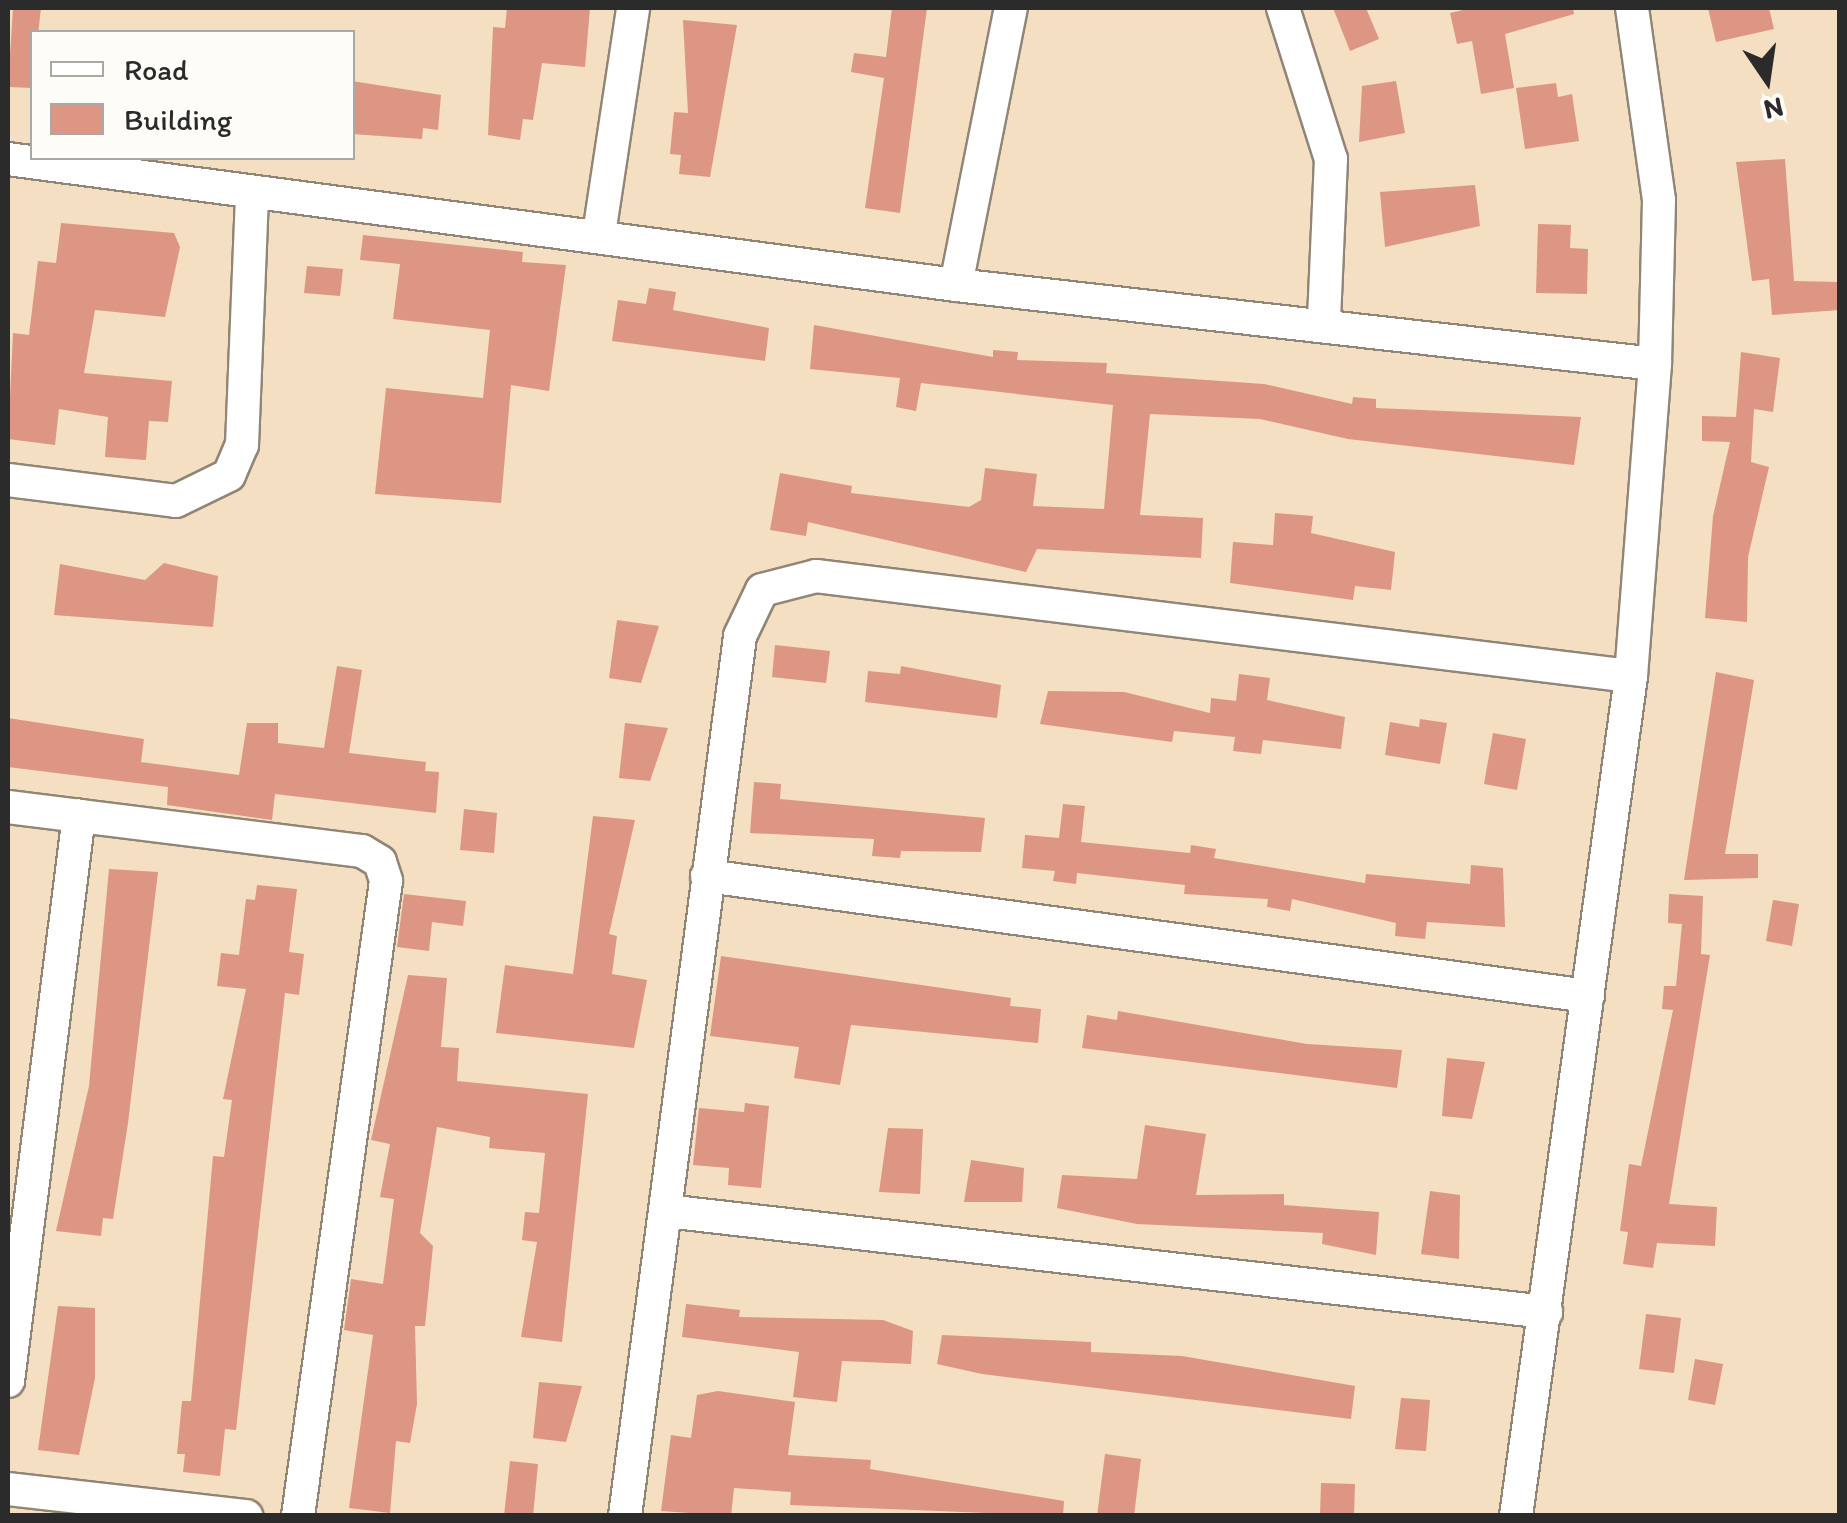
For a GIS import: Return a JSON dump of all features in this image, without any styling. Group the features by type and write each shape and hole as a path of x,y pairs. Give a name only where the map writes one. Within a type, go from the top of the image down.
{"street":[{"path":"599,234 633,8"},
{"path":"956,285 1011,8"},
{"path":"1283,8 1331,159 1324,320"},
{"path":"1524,1516 1516,1515 1631,676 1655,364 1659,200 1632,8"},
{"path":"8,159 252,195 599,234 956,285 1324,320 1655,364"},
{"path":"8,480 176,501 229,475 242,445 252,195"},
{"path":"625,1516 740,636 762,590 787,579 1631,676"},
{"path":"8,807 362,850 386,881 298,1516"},
{"path":"8,1381 79,816"},
{"path":"707,876 1588,996"},
{"path":"666,1211 1546,1312"},
{"path":"8,1489 246,1516"}],"building":[{"path":"13,8 41,8 39,30 30,30 30,88 8,87"},
{"path":"507,8 590,8 585,67 542,63 533,120 523,119 520,140 488,135 493,27 505,28"},
{"path":"892,8 927,8 900,213 865,208 884,78 851,72 854,53 886,57"},
{"path":"1333,8 1366,8 1379,39 1350,51"},
{"path":"1472,8 1573,8 1574,14 1505,34 1514,88 1481,94 1472,41 1457,44 1450,13"},
{"path":"1708,8 1769,8 1774,29 1716,42"},
{"path":"683,20 737,25 710,177 679,174 681,155 670,154 674,112 688,113"},
{"path":"355,81 441,95 438,130 423,128 422,139 355,134"},
{"path":"1396,81 1405,133 1359,142 1362,86"},
{"path":"1556,83 1558,97 1572,94 1579,141 1525,149 1516,88"},
{"path":"1785,159 1794,281 1840,282 1840,310 1772,315 1769,279 1752,281 1736,162"},
{"path":"1475,185 1480,226 1385,247 1380,192"},
{"path":"61,223 174,233 180,247 165,317 95,310 84,373 172,381 168,422 149,421 146,460 105,457 108,417 59,409 55,445 8,439 13,333 29,335 38,261 56,263"},
{"path":"1538,224 1571,225 1570,248 1588,249 1587,294 1536,293"},
{"path":"363,235 523,252 522,262 566,265 549,391 511,385 501,503 375,494 386,388 483,398 490,330 393,319 400,264 360,260"},
{"path":"307,266 343,269 340,296 304,293"},
{"path":"649,288 676,292 673,310 769,328 765,361 612,341 618,300 646,304"},
{"path":"814,325 993,357 993,350 1018,352 1017,360 1107,363 1106,373 1264,384 1352,404 1353,397 1376,399 1376,408 1581,417 1574,465 1348,439 1260,419 1150,414 1140,515 1203,518 1201,558 1037,549 1026,572 808,522 806,536 770,530 780,473 852,486 851,493 969,507 981,500 985,468 1037,474 1033,506 1104,509 1113,405 921,383 916,411 896,407 900,378 810,369"},
{"path":"1741,352 1780,358 1773,412 1754,409 1751,462 1769,467 1748,557 1747,622 1705,618 1713,516 1730,442 1702,441 1702,416 1736,417"},
{"path":"1275,513 1313,516 1311,533 1395,552 1391,590 1355,586 1353,600 1230,583 1233,542 1273,545"},
{"path":"164,563 218,576 213,627 54,615 60,564 145,580"},
{"path":"617,620 659,626 641,683 609,678"},
{"path":"775,645 830,651 826,683 772,677"},
{"path":"337,666 362,670 349,753 426,762 425,771 439,772 436,813 275,794 272,820 167,805 168,787 8,767 8,718 144,739 141,762 239,775 247,723 278,723 278,743 324,748"},
{"path":"901,666 1001,685 997,718 865,702 868,671 900,674"},
{"path":"1716,672 1754,680 1725,854 1758,854 1758,878 1684,880"},
{"path":"1239,674 1270,678 1267,700 1345,717 1341,749 1263,740 1261,754 1233,751 1235,737 1174,731 1172,742 1040,724 1048,691 1124,692 1210,713 1211,698 1236,701"},
{"path":"1420,719 1447,723 1440,764 1385,755 1390,722 1419,727"},
{"path":"625,723 668,728 650,781 619,778"},
{"path":"1493,733 1526,739 1517,790 1484,784"},
{"path":"754,782 781,784 780,799 985,818 981,852 901,851 900,858 872,856 874,839 750,833"},
{"path":"1063,804 1085,806 1081,842 1190,853 1191,845 1216,849 1214,858 1365,883 1366,874 1470,884 1471,865 1503,868 1505,927 1427,922 1425,939 1395,936 1396,923 1292,899 1290,911 1267,907 1268,899 1184,894 1185,885 1077,873 1076,884 1053,881 1055,871 1022,868 1025,835 1059,838"},
{"path":"464,809 497,813 494,853 460,850"},
{"path":"593,816 635,820 609,934 617,936 612,974 647,980 634,1048 496,1033 505,965 573,974"},
{"path":"109,869 158,872 113,1219 103,1218 101,1236 56,1231 89,1086"},
{"path":"257,885 297,889 289,952 304,954 299,995 285,993 236,1430 225,1429 220,1476 183,1472 185,1454 177,1454 182,1401 191,1401 213,1156 224,1157 232,1100 223,1099 246,989 217,986 221,953 239,955 246,899 255,900"},
{"path":"404,894 466,901 463,926 432,922 429,951 397,947"},
{"path":"1669,894 1703,896 1701,954 1710,955 1669,1204 1717,1207 1715,1246 1657,1243 1653,1268 1623,1264 1628,1232 1620,1231 1629,1164 1641,1166 1673,1010 1662,1009 1664,986 1676,986 1682,924 1668,923"},
{"path":"1773,900 1799,904 1792,946 1766,941"},
{"path":"721,956 1011,998 1010,1006 1041,1009 1038,1043 851,1025 840,1085 794,1078 799,1047 710,1036"},
{"path":"408,975 447,978 441,1047 459,1048 457,1081 588,1094 562,1342 521,1337 537,1242 522,1240 525,1212 539,1213 545,1153 489,1148 490,1137 437,1127 420,1233 433,1246 425,1326 415,1326 417,1404 410,1443 396,1441 390,1513 349,1508 373,1335 344,1330 351,1279 383,1284 394,1199 380,1197 390,1144 371,1140"},
{"path":"1118,1011 1307,1044 1402,1050 1397,1088 1082,1048 1087,1015 1117,1020"},
{"path":"1447,1058 1485,1062 1472,1119 1442,1116"},
{"path":"745,1103 769,1106 761,1188 728,1185 729,1168 693,1165 699,1108 744,1112"},
{"path":"1145,1125 1206,1134 1196,1195 1284,1194 1284,1205 1379,1212 1376,1255 1322,1244 1323,1233 1137,1224 1057,1208 1062,1175 1137,1179"},
{"path":"888,1128 923,1129 920,1194 879,1192"},
{"path":"971,1160 1024,1168 1022,1202 964,1202"},
{"path":"1430,1191 1460,1195 1459,1259 1421,1254"},
{"path":"686,1304 740,1310 739,1317 883,1320 913,1331 911,1364 842,1361 837,1402 793,1397 799,1352 682,1337"},
{"path":"58,1306 95,1308 95,1378 79,1455 38,1450"},
{"path":"1646,1314 1681,1318 1674,1373 1639,1369"},
{"path":"942,1335 1091,1342 1091,1352 1182,1356 1355,1386 1351,1419 982,1374 937,1364"},
{"path":"1695,1359 1723,1364 1715,1405 1688,1400"},
{"path":"539,1382 582,1386 566,1442 533,1438"},
{"path":"718,1391 795,1402 788,1455 871,1460 870,1469 1064,1501 1063,1516 790,1505 791,1492 734,1488 731,1516 661,1511 671,1435 691,1438 697,1395"},
{"path":"1401,1398 1430,1400 1426,1451 1395,1449"},
{"path":"1105,1454 1141,1459 1134,1516 1097,1516"},
{"path":"510,1461 538,1464 533,1516 504,1516"},
{"path":"1321,1483 1355,1484 1354,1516 1320,1516"}]}
